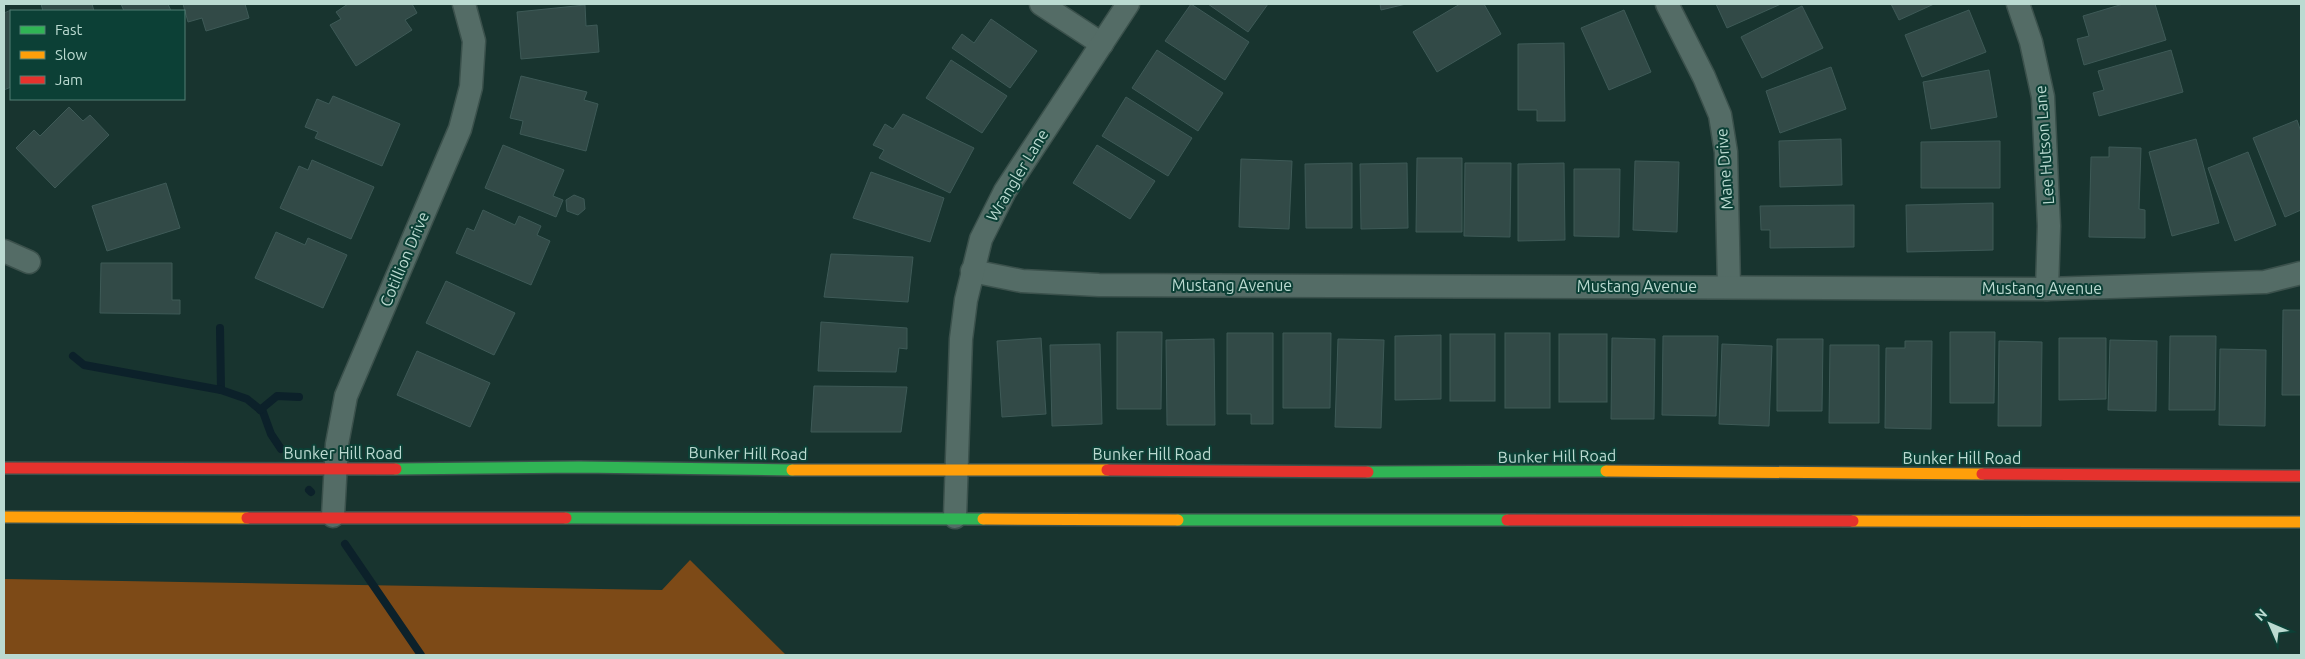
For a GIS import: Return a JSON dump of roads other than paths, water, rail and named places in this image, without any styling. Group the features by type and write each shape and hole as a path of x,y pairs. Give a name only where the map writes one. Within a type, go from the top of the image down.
{"main road":[{"name":"Bunker Hill Road","path":"4,468 336,470 579,467 957,471 1261,470 1442,473 1624,472 2301,476"},
{"path":"4,517 333,516 2301,522"}],"street":[{"name":"Cotillion Drive","path":"333,516 338,437 346,396 460,129 471,86 474,41 464,4"},
{"path":"1041,4 1102,44"},
{"name":"Wrangler Lane","path":"955,518 961,339 966,300 981,239 1004,191 1128,4"},
{"name":"Mane Drive","path":"1667,4 1704,78 1720,115 1726,152 1729,287"},
{"name":"Lee Hutson Lane","path":"2018,4 2031,42 2043,97 2049,226 2047,289"},
{"path":"4,251 29,262"},
{"name":"Mustang Avenue","path":"972,271 1022,281 1099,285 2047,289 2265,282 2301,273"}],"waterway":[{"path":"220,328 221,390"},
{"path":"73,356 84,365 221,390 247,399 263,412 271,434 281,449"},
{"path":"260,410 277,396 299,397"},
{"path":"345,544 421,655"}]}
